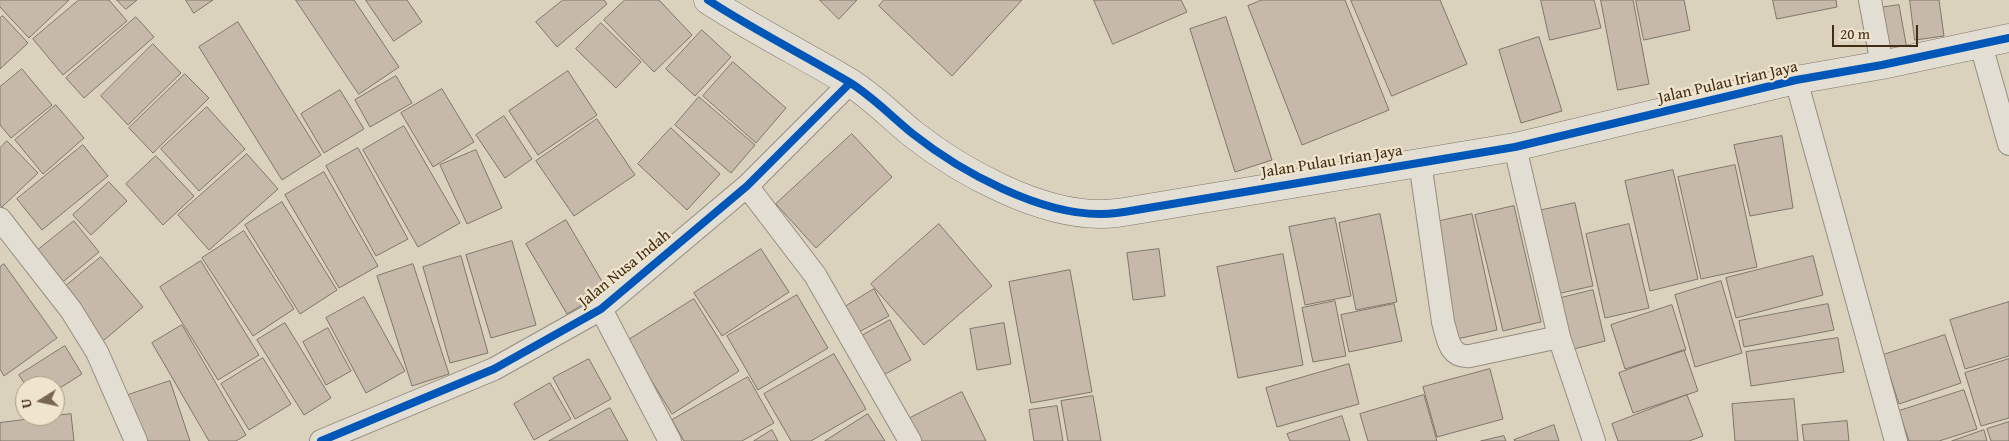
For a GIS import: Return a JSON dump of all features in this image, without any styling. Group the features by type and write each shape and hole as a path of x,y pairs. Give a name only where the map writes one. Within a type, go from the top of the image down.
{"street":[{"name":"Jalan Pulau Irian Jaya","path":"708,0 850,83 916,136 966,169 1009,192 1038,204 1102,214 1515,147 1796,80 1882,65 2009,38"},
{"path":"1870,0 1882,65"},
{"path":"1981,45 2009,144"},
{"path":"1796,80 1896,441"},
{"name":"Jalan Nusa Indah","path":"321,441 494,369 601,309 747,186 850,83"},
{"path":"1515,147 1559,337 1594,441"},
{"path":"1420,162 1443,322 1454,352 1461,357 1470,356 1559,337"},
{"path":"747,186 815,275 910,441"},
{"path":"0,218 71,310 97,352 136,441"},
{"path":"601,309 670,441"}],"building":[{"path":"0,0 69,0 29,38 0,7"},
{"path":"79,0 109,0 127,21 63,75 33,39"},
{"path":"117,0 137,0 126,9"},
{"path":"186,0 213,0 194,13"},
{"path":"296,0 354,0 399,67 359,94"},
{"path":"366,0 407,0 422,22 394,41"},
{"path":"563,0 604,0 607,4 557,47 536,22"},
{"path":"625,0 659,0 692,35 654,72 604,20"},
{"path":"820,0 857,0 839,19"},
{"path":"884,0 1022,0 952,76 879,6"},
{"path":"1094,0 1181,0 1187,12 1113,44"},
{"path":"1262,0 1345,0 1389,110 1302,145 1248,6"},
{"path":"1351,0 1440,0 1467,64 1392,96"},
{"path":"1541,0 1594,0 1601,28 1550,40"},
{"path":"1601,0 1633,0 1649,84 1618,90"},
{"path":"1636,0 1684,0 1690,30 1644,40"},
{"path":"1773,0 1836,0 1837,7 1777,19"},
{"path":"1910,0 1939,0 1944,36 1915,40"},
{"path":"1899,5 1907,49 1887,53 1879,8"},
{"path":"3,16 28,43 0,69 0,18"},
{"path":"136,17 154,37 84,98 66,78"},
{"path":"1226,17 1272,160 1235,172 1190,29"},
{"path":"238,22 321,155 282,180 199,47"},
{"path":"601,23 641,62 616,88 576,49"},
{"path":"702,30 731,57 695,96 666,69"},
{"path":"1539,37 1562,111 1521,123 1499,50"},
{"path":"153,44 181,73 128,125 101,96"},
{"path":"733,62 786,108 756,143 703,96"},
{"path":"22,69 52,105 11,138 0,125 0,87"},
{"path":"568,71 597,115 538,155 509,111"},
{"path":"185,74 209,98 153,153 129,128"},
{"path":"396,76 412,103 370,127 355,100"},
{"path":"442,89 474,142 433,167 401,113"},
{"path":"340,90 364,129 324,153 301,114"},
{"path":"699,97 755,145 731,173 675,125"},
{"path":"56,105 84,138 43,174 15,140"},
{"path":"207,107 245,149 199,191 161,149"},
{"path":"504,116 532,159 505,178 476,135"},
{"path":"597,119 635,175 574,216 536,161"},
{"path":"404,126 460,223 418,247 363,150"},
{"path":"671,128 720,174 687,210 638,164"},
{"path":"852,134 892,177 816,248 776,204"},
{"path":"1782,136 1793,208 1750,216 1734,145"},
{"path":"7,141 38,173 2,207 0,205 0,148"},
{"path":"83,145 108,176 42,230 17,199"},
{"path":"358,148 408,239 376,256 326,166"},
{"path":"476,150 502,208 467,224 440,165"},
{"path":"247,154 278,189 209,250 178,215"},
{"path":"156,156 194,196 163,225 126,184"},
{"path":"1735,165 1757,267 1701,279 1678,177"},
{"path":"1673,170 1698,279 1650,291 1625,181"},
{"path":"324,172 378,266 339,288 285,195"},
{"path":"109,182 127,201 91,235 73,215"},
{"path":"282,202 337,290 300,314 245,225"},
{"path":"1575,203 1593,286 1552,295 1533,212"},
{"path":"1514,206 1541,322 1503,331 1475,215"},
{"path":"1380,214 1397,302 1356,310 1339,223"},
{"path":"1472,214 1497,330 1457,339 1431,223"},
{"path":"1335,218 1351,296 1305,305 1289,227"},
{"path":"566,220 607,290 567,314 526,244"},
{"path":"74,221 99,252 58,286 33,254"},
{"path":"939,224 992,286 924,345 871,284"},
{"path":"1629,224 1649,308 1605,318 1586,234"},
{"path":"244,231 294,309 253,336 202,258"},
{"path":"512,241 536,325 491,338 466,255"},
{"path":"761,249 789,292 722,336 694,293"},
{"path":"1159,249 1165,296 1133,300 1127,253"},
{"path":"1283,254 1303,365 1238,378 1217,267"},
{"path":"461,256 488,353 450,363 423,267"},
{"path":"1813,256 1823,295 1736,318 1726,278"},
{"path":"101,257 143,307 103,341 61,290"},
{"path":"201,261 259,355 218,380 160,287"},
{"path":"4,264 57,338 4,376 0,369 0,267"},
{"path":"413,264 449,374 412,386 377,276"},
{"path":"1070,270 1092,392 1031,403 1009,282"},
{"path":"1721,281 1742,353 1695,367 1675,295"},
{"path":"874,289 889,316 857,333 843,308"},
{"path":"1593,290 1605,341 1570,350 1557,299"},
{"path":"797,295 828,348 758,390 727,336"},
{"path":"364,297 405,371 366,393 326,318"},
{"path":"694,299 739,371 672,414 627,341"},
{"path":"1335,301 1346,356 1313,362 1302,308"},
{"path":"2009,302 2009,356 1965,369 1950,320"},
{"path":"1394,304 1402,341 1349,352 1341,315"},
{"path":"1828,304 1834,330 1744,347 1739,321"},
{"path":"1672,305 1686,350 1625,369 1611,325"},
{"path":"890,320 911,360 878,378 856,339"},
{"path":"285,323 331,398 304,415 257,340"},
{"path":"1004,323 1011,364 977,370 970,329"},
{"path":"182,325 246,435 236,441 209,441 152,343"},
{"path":"328,328 351,371 326,385 303,342"},
{"path":"1945,335 1961,383 1899,404 1883,355"},
{"path":"1838,338 1844,372 1751,386 1746,352"},
{"path":"65,346 82,374 65,385 65,376 19,375"},
{"path":"1684,350 1698,391 1633,413 1619,373"},
{"path":"834,354 866,409 811,441 791,441 764,394"},
{"path":"263,358 291,404 249,430 221,384"},
{"path":"589,359 611,399 575,419 553,378"},
{"path":"2009,359 2009,418 1981,426 1965,373"},
{"path":"1349,364 1359,404 1277,427 1266,388"},
{"path":"1490,369 1503,419 1437,437 1423,387"},
{"path":"748,377 774,423 742,441 684,441 672,420"},
{"path":"170,381 190,441 141,441 125,396"},
{"path":"550,383 571,419 534,440 514,404"},
{"path":"1964,390 1977,429 1939,441 1909,441 1899,411"},
{"path":"962,392 986,441 921,441 910,418"},
{"path":"1424,395 1437,441 1368,441 1360,414"},
{"path":"1687,395 1703,436 1689,441 1618,441 1612,424"},
{"path":"1093,396 1101,441 1068,441 1061,401"},
{"path":"1794,399 1798,441 1735,441 1732,404"},
{"path":"1057,406 1063,441 1034,441 1029,410"},
{"path":"610,408 628,441 549,441"},
{"path":"71,414 74,441 0,441 0,423 15,421 15,426 65,426 65,415"},
{"path":"868,414 885,441 825,441"},
{"path":"1342,416 1350,441 1290,441 1287,434"},
{"path":"1847,421 1849,441 1804,441 1802,425"},
{"path":"2009,422 2009,441 1991,441 1987,429"},
{"path":"1554,425 1559,441 1514,440"},
{"path":"772,430 778,441 754,441"},
{"path":"1984,430 1987,441 1952,441"},
{"path":"1504,436 1506,441 1481,441"}],"cycle path":[{"path":"708,0 849,82 913,134 954,163 1002,189 1028,199 1053,207 1102,214 1515,147 1796,80 1882,65 2009,38"},
{"path":"321,441 494,369 601,309 747,186 850,83"}]}
